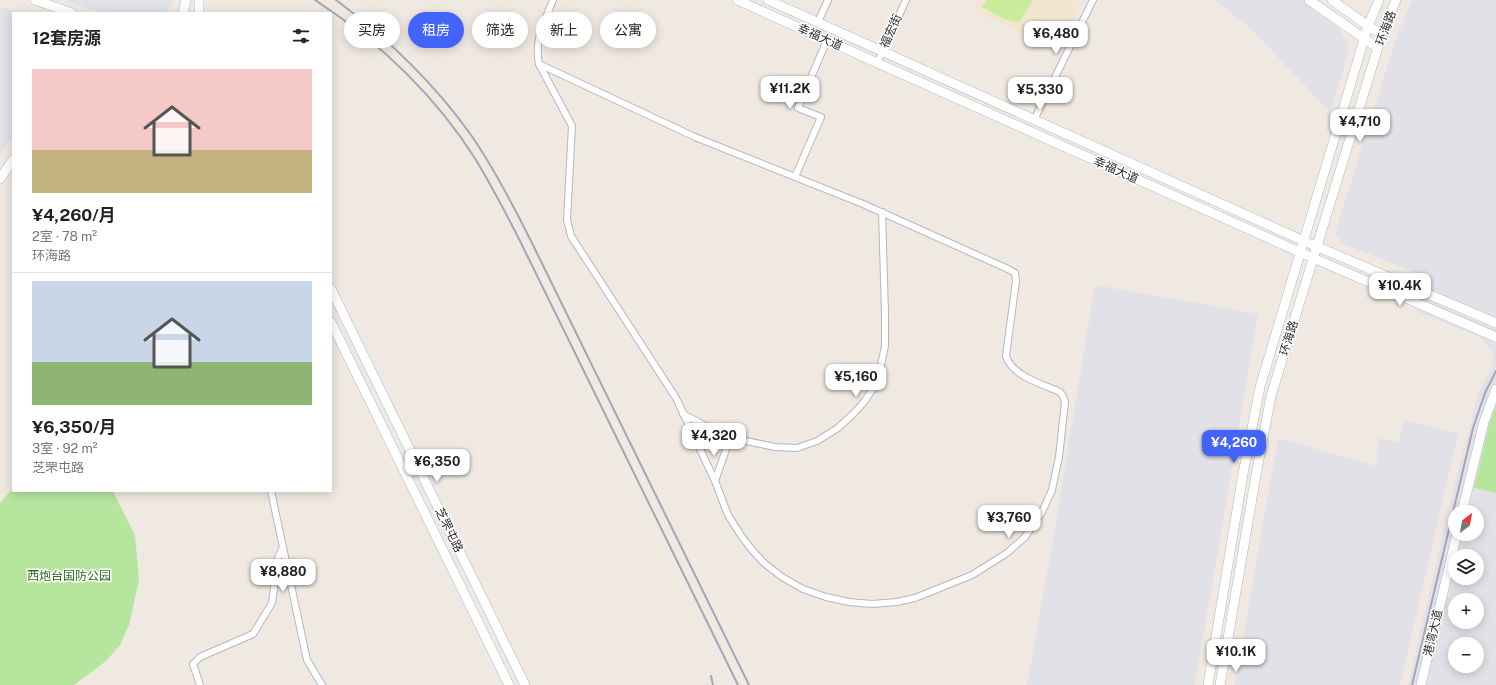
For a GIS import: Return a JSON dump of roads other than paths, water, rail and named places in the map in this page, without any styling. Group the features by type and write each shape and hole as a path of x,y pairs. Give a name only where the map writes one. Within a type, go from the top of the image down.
{"main road":[{"path":"199,0 199,12"},
{"name":"幸福大道","path":"737,0 1313,258 1496,337"},
{"name":"幸福大道","path":"768,0 1304,241 1496,323"},
{"path":"1309,0 1378,48"},
{"path":"1332,0 1368,26 1382,34"},
{"name":"环海路","path":"1208,685 1242,474 1260,387 1364,39 1379,0"},
{"name":"环海路","path":"1220,685 1254,483 1271,396 1382,34 1396,0"},
{"path":"38,1 69,12"},
{"path":"0,179 12,161"},
{"name":"芝罘屯路","path":"332,292 525,685"},
{"name":"芝罘屯路","path":"332,324 509,685"},
{"path":"1464,505 1484,422 1496,389"},
{"name":"港湾大道","path":"1421,685 1455,541"},
{"path":"1203,685 1212,658"},
{"path":"1224,662 1225,685"}],"street":[{"path":"539,64 695,137 882,212 1014,273 1016,281 1006,356 1008,363 1014,370 1021,374 1060,392 1065,402 1052,490 1042,512 1025,537 1007,553 972,574 915,598 898,602 872,604 849,602 826,597 803,589 782,577 752,550 728,515 715,481 676,398 571,236 567,220 572,126 539,64 537,53 538,41 553,0"},
{"path":"818,22 828,0"},
{"name":"福宏街","path":"877,63 906,0"},
{"path":"1034,120 1092,1"},
{"path":"795,177 821,117 798,108 827,40"},
{"path":"683,414 730,438 775,447 797,448 817,441 838,428 864,402 879,375 885,346 882,212"},
{"path":"715,481 730,438"},
{"path":"270,492 307,660 322,685"},
{"path":"200,685 193,664 200,657 253,634 272,604 278,558 282,549"}],"railway":[{"path":"315,0 339,16 404,71 443,113 476,160 521,243 738,685"},
{"path":"336,0 409,62 457,116 488,160 531,241 749,685"},
{"path":"1412,685 1473,428 1485,393 1496,371"},
{"path":"711,676 713,685"}],"park label":[{"name":"西炮台国防公园","path":"69,576"}]}
